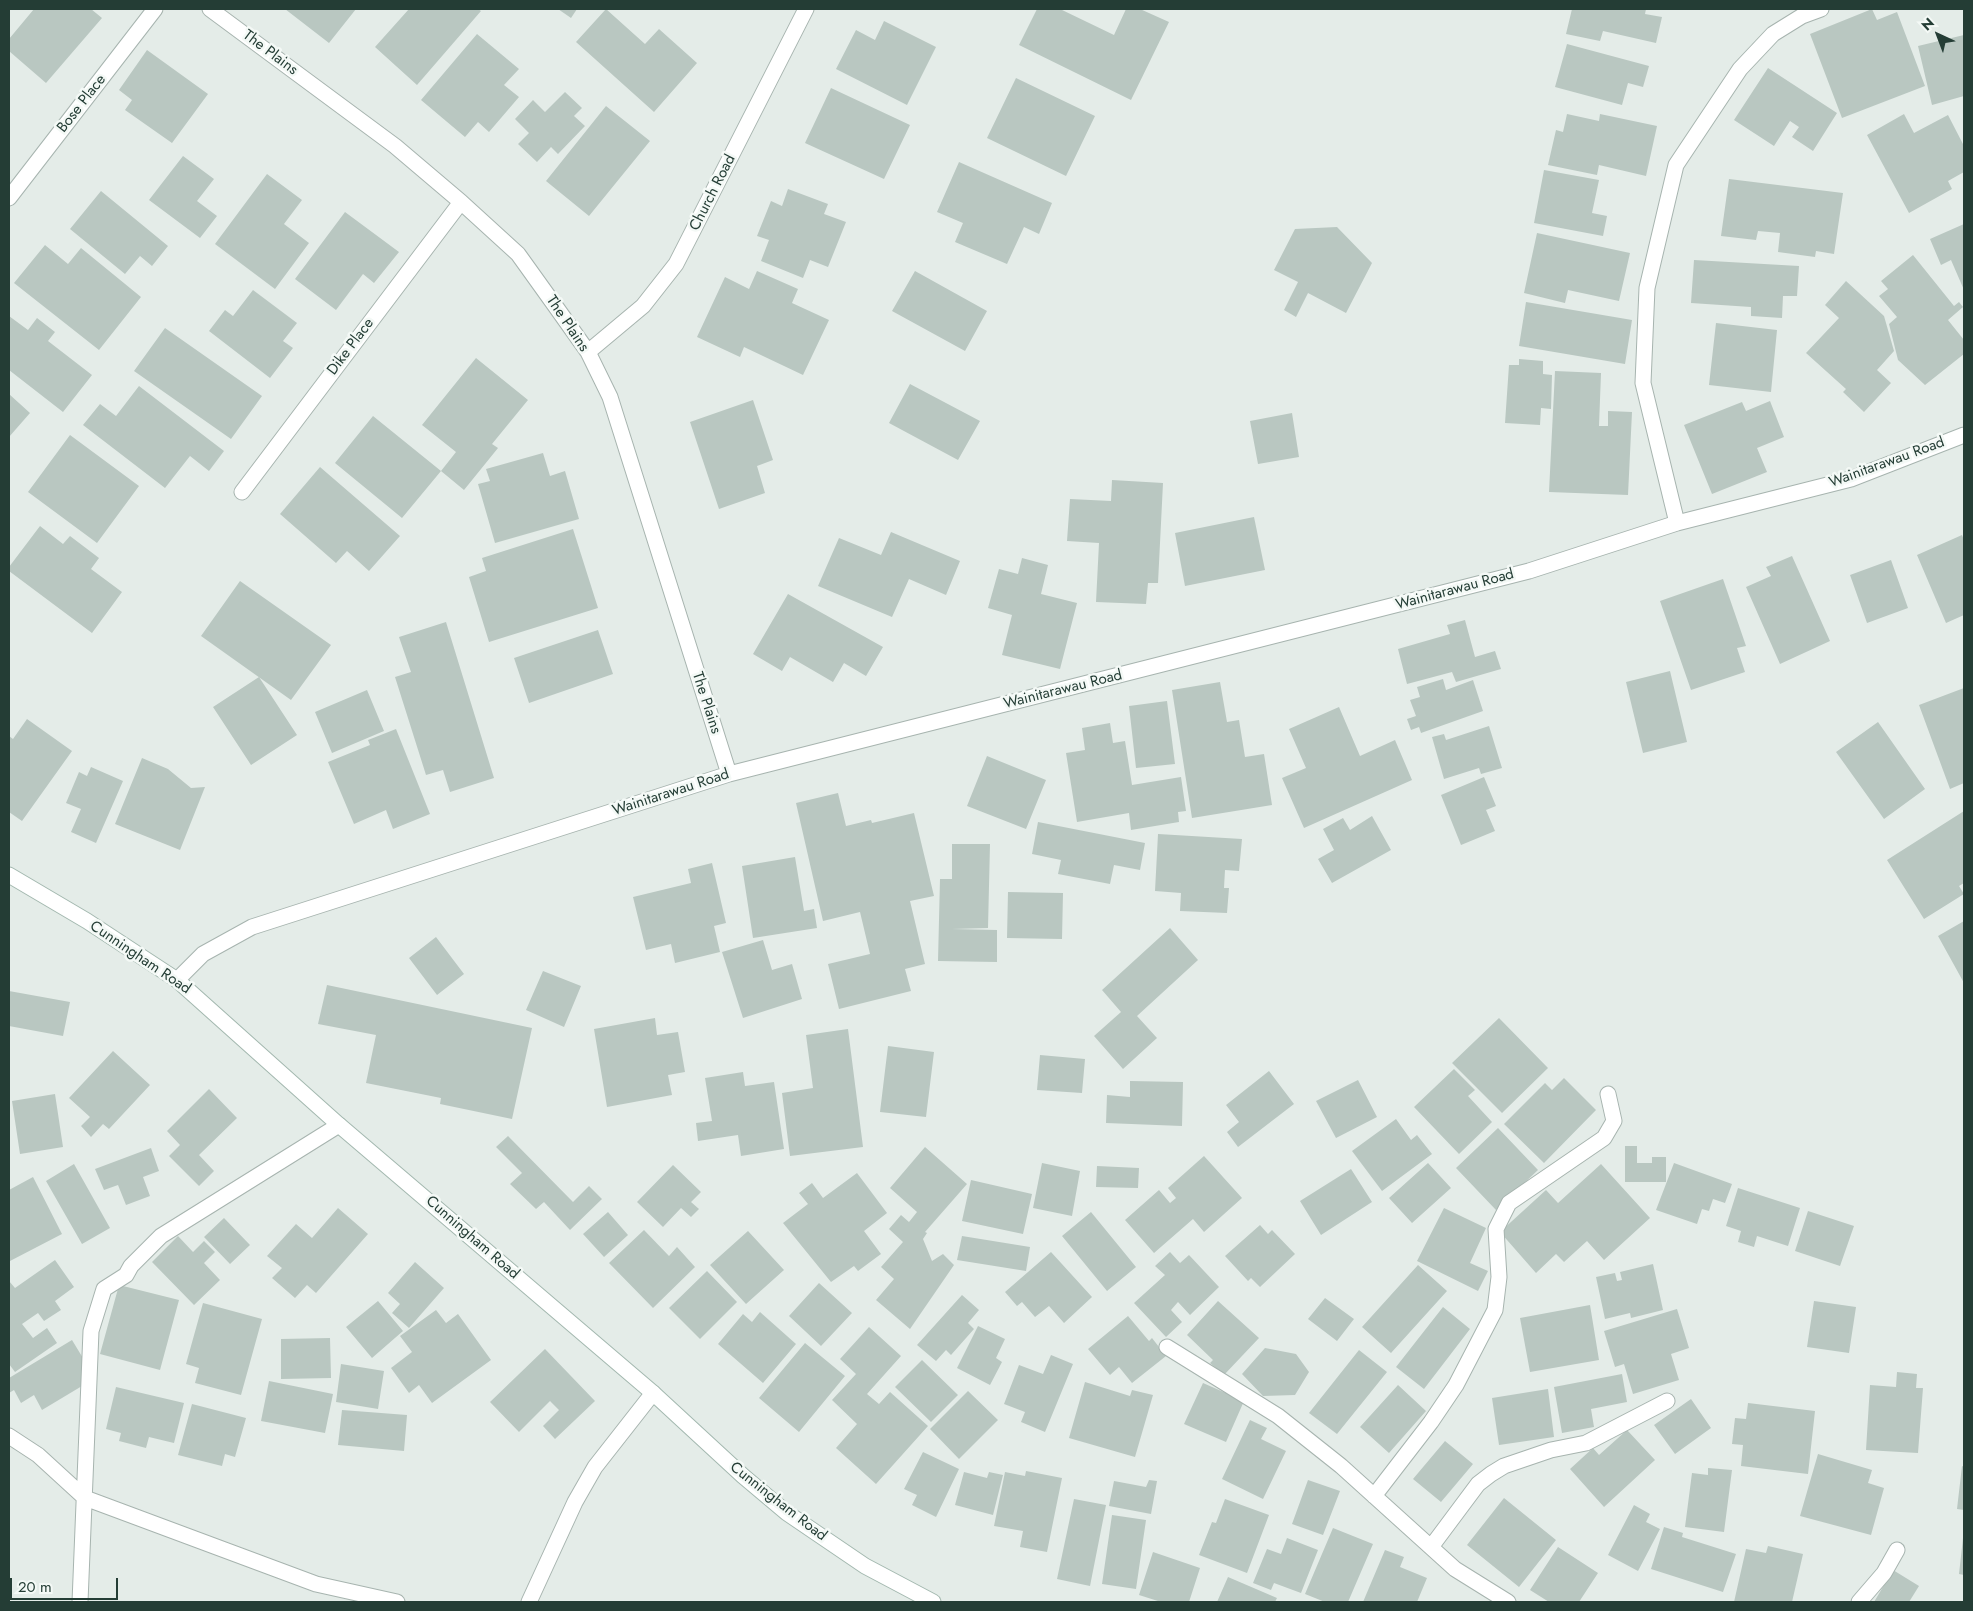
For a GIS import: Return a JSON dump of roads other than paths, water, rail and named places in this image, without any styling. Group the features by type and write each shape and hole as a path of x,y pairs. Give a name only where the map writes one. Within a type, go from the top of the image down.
{"street":[{"name":"Bose Place","path":"9,198 155,9"},
{"name":"The Plains","path":"210,9 395,146 461,202 518,254 588,352 610,398 619,423 729,774"},
{"name":"Church Road","path":"588,352 643,306 676,264 806,9"},
{"path":"1677,522 1643,383 1648,288 1676,165 1740,69 1773,34 1802,16 1820,9"},
{"name":"Dike Place","path":"242,492 461,202"},
{"name":"Wainitarawau Road","path":"177,980 203,954 252,927 729,774 1520,573 1677,522 1851,479 1964,435"},
{"name":"Cunningham Road","path":"9,875 177,980 339,1125 653,1393 743,1476 787,1513 865,1566 934,1602"},
{"path":"1374,1496 1432,1422 1456,1386 1495,1310 1499,1277 1496,1228 1509,1203 1604,1138 1614,1121 1608,1094"},
{"path":"80,1602 91,1331 104,1289 126,1275 131,1266 160,1236 339,1125"},
{"path":"1167,1348 1278,1416 1341,1466 1455,1568 1508,1602"},
{"path":"528,1602 579,1495 595,1467 653,1393"},
{"path":"1431,1547 1478,1484 1490,1474 1504,1466 1543,1453 1586,1443 1667,1401"},
{"path":"9,1436 38,1455 85,1498 316,1584 397,1602"},
{"path":"1859,1602 1884,1573 1897,1550"}]}
